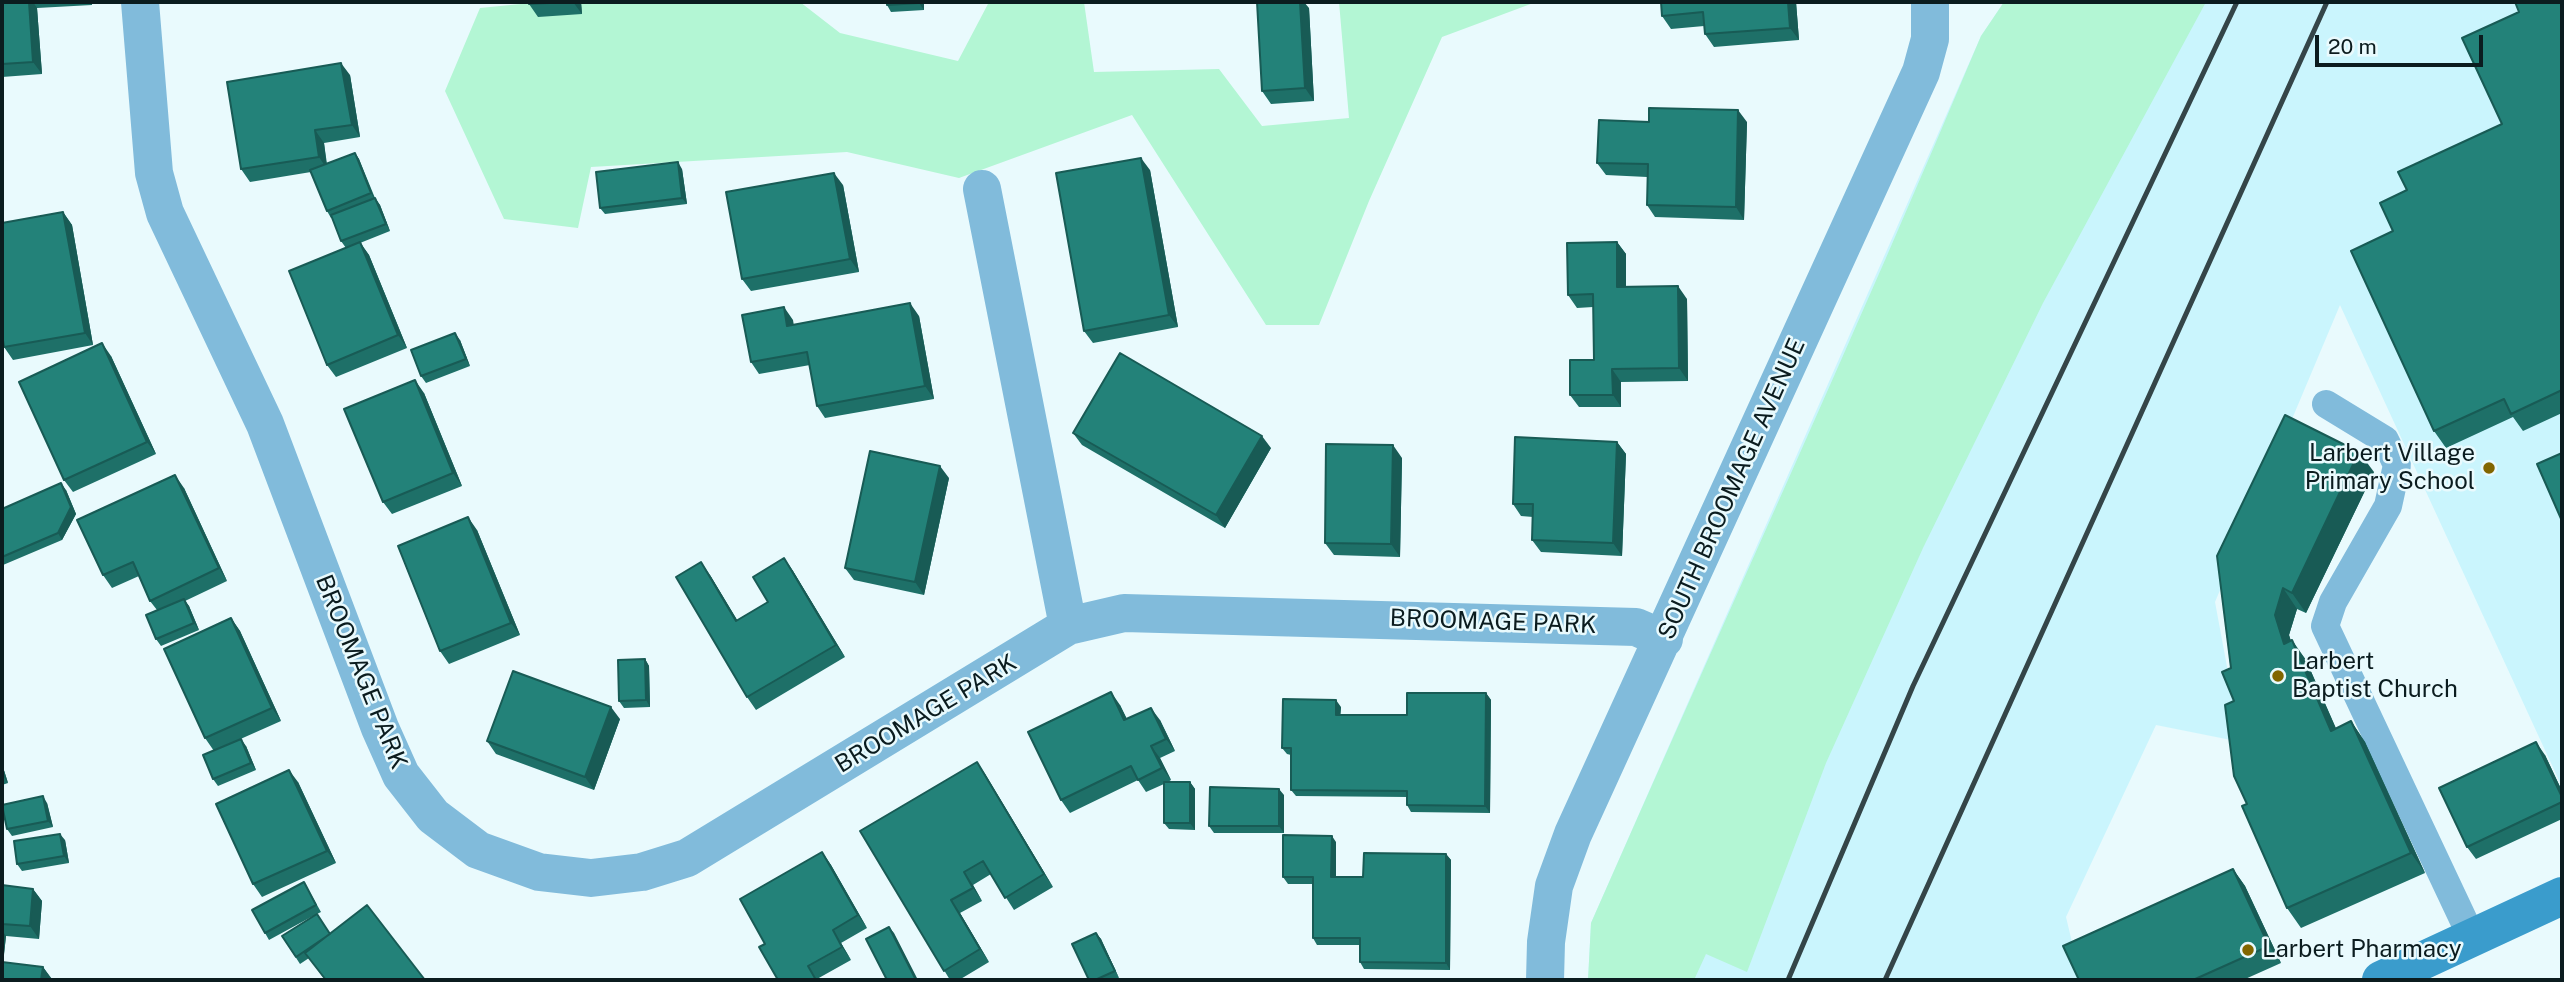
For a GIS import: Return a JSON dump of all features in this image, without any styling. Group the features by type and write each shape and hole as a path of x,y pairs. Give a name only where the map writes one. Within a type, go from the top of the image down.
{"main road":[{"path":"2381,980 2562,897"}],"street":[{"name":"BROOMAGE PARK","path":"140,2 154,173 165,213 265,424 380,728 401,775 433,816 478,850 539,872 591,878 642,872 687,858 1068,626 1124,613 1636,626 1664,639"},
{"name":"SOUTH BROOMAGE AVENUE","path":"1545,980 1546,942 1554,886 1573,834 1921,72 1930,39 1930,2"},
{"path":"982,189 1068,626"}],"lane":[{"path":"2326,404 2385,440 2397,465 2388,506 2333,602 2325,626 2472,938"}],"shaded area":[{"path":"2004,2 2562,2 2562,787 2340,305 2215,602 2241,742 2156,725 2066,917 2081,980 1588,980 1591,923 1981,36"}],"green space":[{"path":"541,2 800,2 840,33 958,61 989,2 1084,2 1094,72 1219,69 1262,126 1349,118 1339,2 1536,2 1442,37 1369,201 1319,325 1266,325 1132,115 959,178 847,152 591,167 578,228 504,219 445,91 480,8"},
{"path":"2004,2 2206,2 2043,303 1923,548 1826,763 1747,972 1706,954 1694,980 1588,980 1591,923 1837,370 1981,36"}],"building":[{"path":"2,2 29,2 33,62 2,64"},
{"path":"529,2 569,2 529,4"},
{"path":"887,2 919,2 919,3 887,5"},
{"path":"1257,2 1300,2 1305,88 1262,91"},
{"path":"1661,2 1788,2 1790,28 1705,34 1703,12 1662,16"},
{"path":"2515,2 2562,2 2562,390 2511,414 2504,399 2434,431 2351,251 2393,231 2380,203 2407,190 2398,172 2502,124 2462,38 2519,12"},
{"path":"341,63 352,125 315,130 319,157 241,169 227,82"},
{"path":"1649,108 1738,110 1736,207 1647,205 1648,164 1597,163 1599,120 1649,122"},
{"path":"355,153 371,193 327,211 310,170"},
{"path":"1141,158 1169,315 1084,331 1056,173"},
{"path":"678,162 682,198 600,208 596,172"},
{"path":"834,173 850,259 742,279 726,192"},
{"path":"375,198 386,224 341,241 331,215"},
{"path":"63,212 85,333 4,347 2,223"},
{"path":"360,242 398,335 327,365 289,271"},
{"path":"1617,242 1617,287 1678,286 1679,368 1612,369 1613,395 1570,395 1570,360 1594,360 1593,294 1568,295 1567,243"},
{"path":"910,303 925,386 817,406 807,352 751,362 742,315 784,307 787,326"},
{"path":"455,333 466,359 421,376 411,350"},
{"path":"102,343 147,442 64,480 19,382"},
{"path":"1120,353 1262,436 1216,515 1073,433"},
{"path":"415,380 453,473 383,502 344,409"},
{"name":"Larbert Baptist Church","path":"2285,415 2359,452 2292,593 2283,588 2275,615 2284,644 2292,640 2331,731 2351,721 2411,853 2287,908 2242,806 2247,804 2234,776 2225,705 2234,701 2222,672 2231,668 2217,556"},
{"path":"1515,437 1617,442 1613,543 1532,540 1533,504 1513,504"},
{"path":"1326,444 1393,445 1391,544 1325,543"},
{"path":"870,451 940,466 915,582 845,568"},
{"path":"2562,453 2562,521 2537,464"},
{"path":"175,475 219,568 150,601 133,562 103,575 77,520"},
{"path":"61,483 71,507 58,533 2,557 2,509"},
{"path":"468,517 511,623 440,651 398,546"},
{"path":"784,558 836,645 747,697 676,577 701,562 736,621 768,602 753,577"},
{"path":"184,599 194,623 156,639 146,615"},
{"path":"231,618 272,708 205,738 164,649"},
{"path":"645,659 646,700 619,701 618,660"},
{"path":"513,671 611,707 585,777 487,741"},
{"path":"1111,692 1124,720 1151,708 1166,739 1151,746 1162,768 1138,780 1131,766 1061,800 1028,732"},
{"path":"1407,693 1486,693 1485,806 1407,805 1407,791 1291,790 1291,748 1282,748 1283,699 1336,700 1336,715 1407,715"},
{"path":"241,739 251,763 213,779 203,755"},
{"path":"2536,742 2562,802 2467,847 2439,788"},
{"path":"977,762 1044,874 1005,898 983,861 964,872 973,888 951,900 980,949 944,971 860,831"},
{"path":"289,770 327,851 253,884 216,804"},
{"path":"1164,782 1190,782 1190,823 1164,823"},
{"path":"1210,787 1279,789 1279,826 1209,826"},
{"path":"43,796 48,821 7,829 2,805"},
{"path":"60,834 64,856 17,864 14,841"},
{"path":"1283,835 1332,836 1331,877 1363,877 1364,853 1446,854 1446,963 1360,962 1360,938 1313,938 1313,877 1283,877"},
{"path":"822,852 858,915 833,930 842,947 808,966 816,980 778,980 759,947 765,944 740,899"},
{"path":"2233,869 2269,946 2193,980 2079,980 2063,946"},
{"path":"304,882 316,905 265,933 252,910"},
{"path":"2,885 33,889 30,926 2,924"},
{"path":"367,905 425,980 326,980 305,953"},
{"path":"317,914 330,934 296,957 282,936"},
{"path":"889,927 916,980 887,980 866,939"},
{"path":"1096,933 1115,971 1089,980 1072,944"},
{"path":"2,962 43,967 41,980 2,980"}],"railway":[{"path":"1788,980 1913,686 2237,2"},
{"path":"1885,980 2327,2"}],"place":[{"name":"Larbert Village Primary School","path":"2489,468"},
{"name":"Larbert Baptist Church","path":"2278,676"},
{"name":"Larbert Pharmacy","path":"2248,950"}]}
